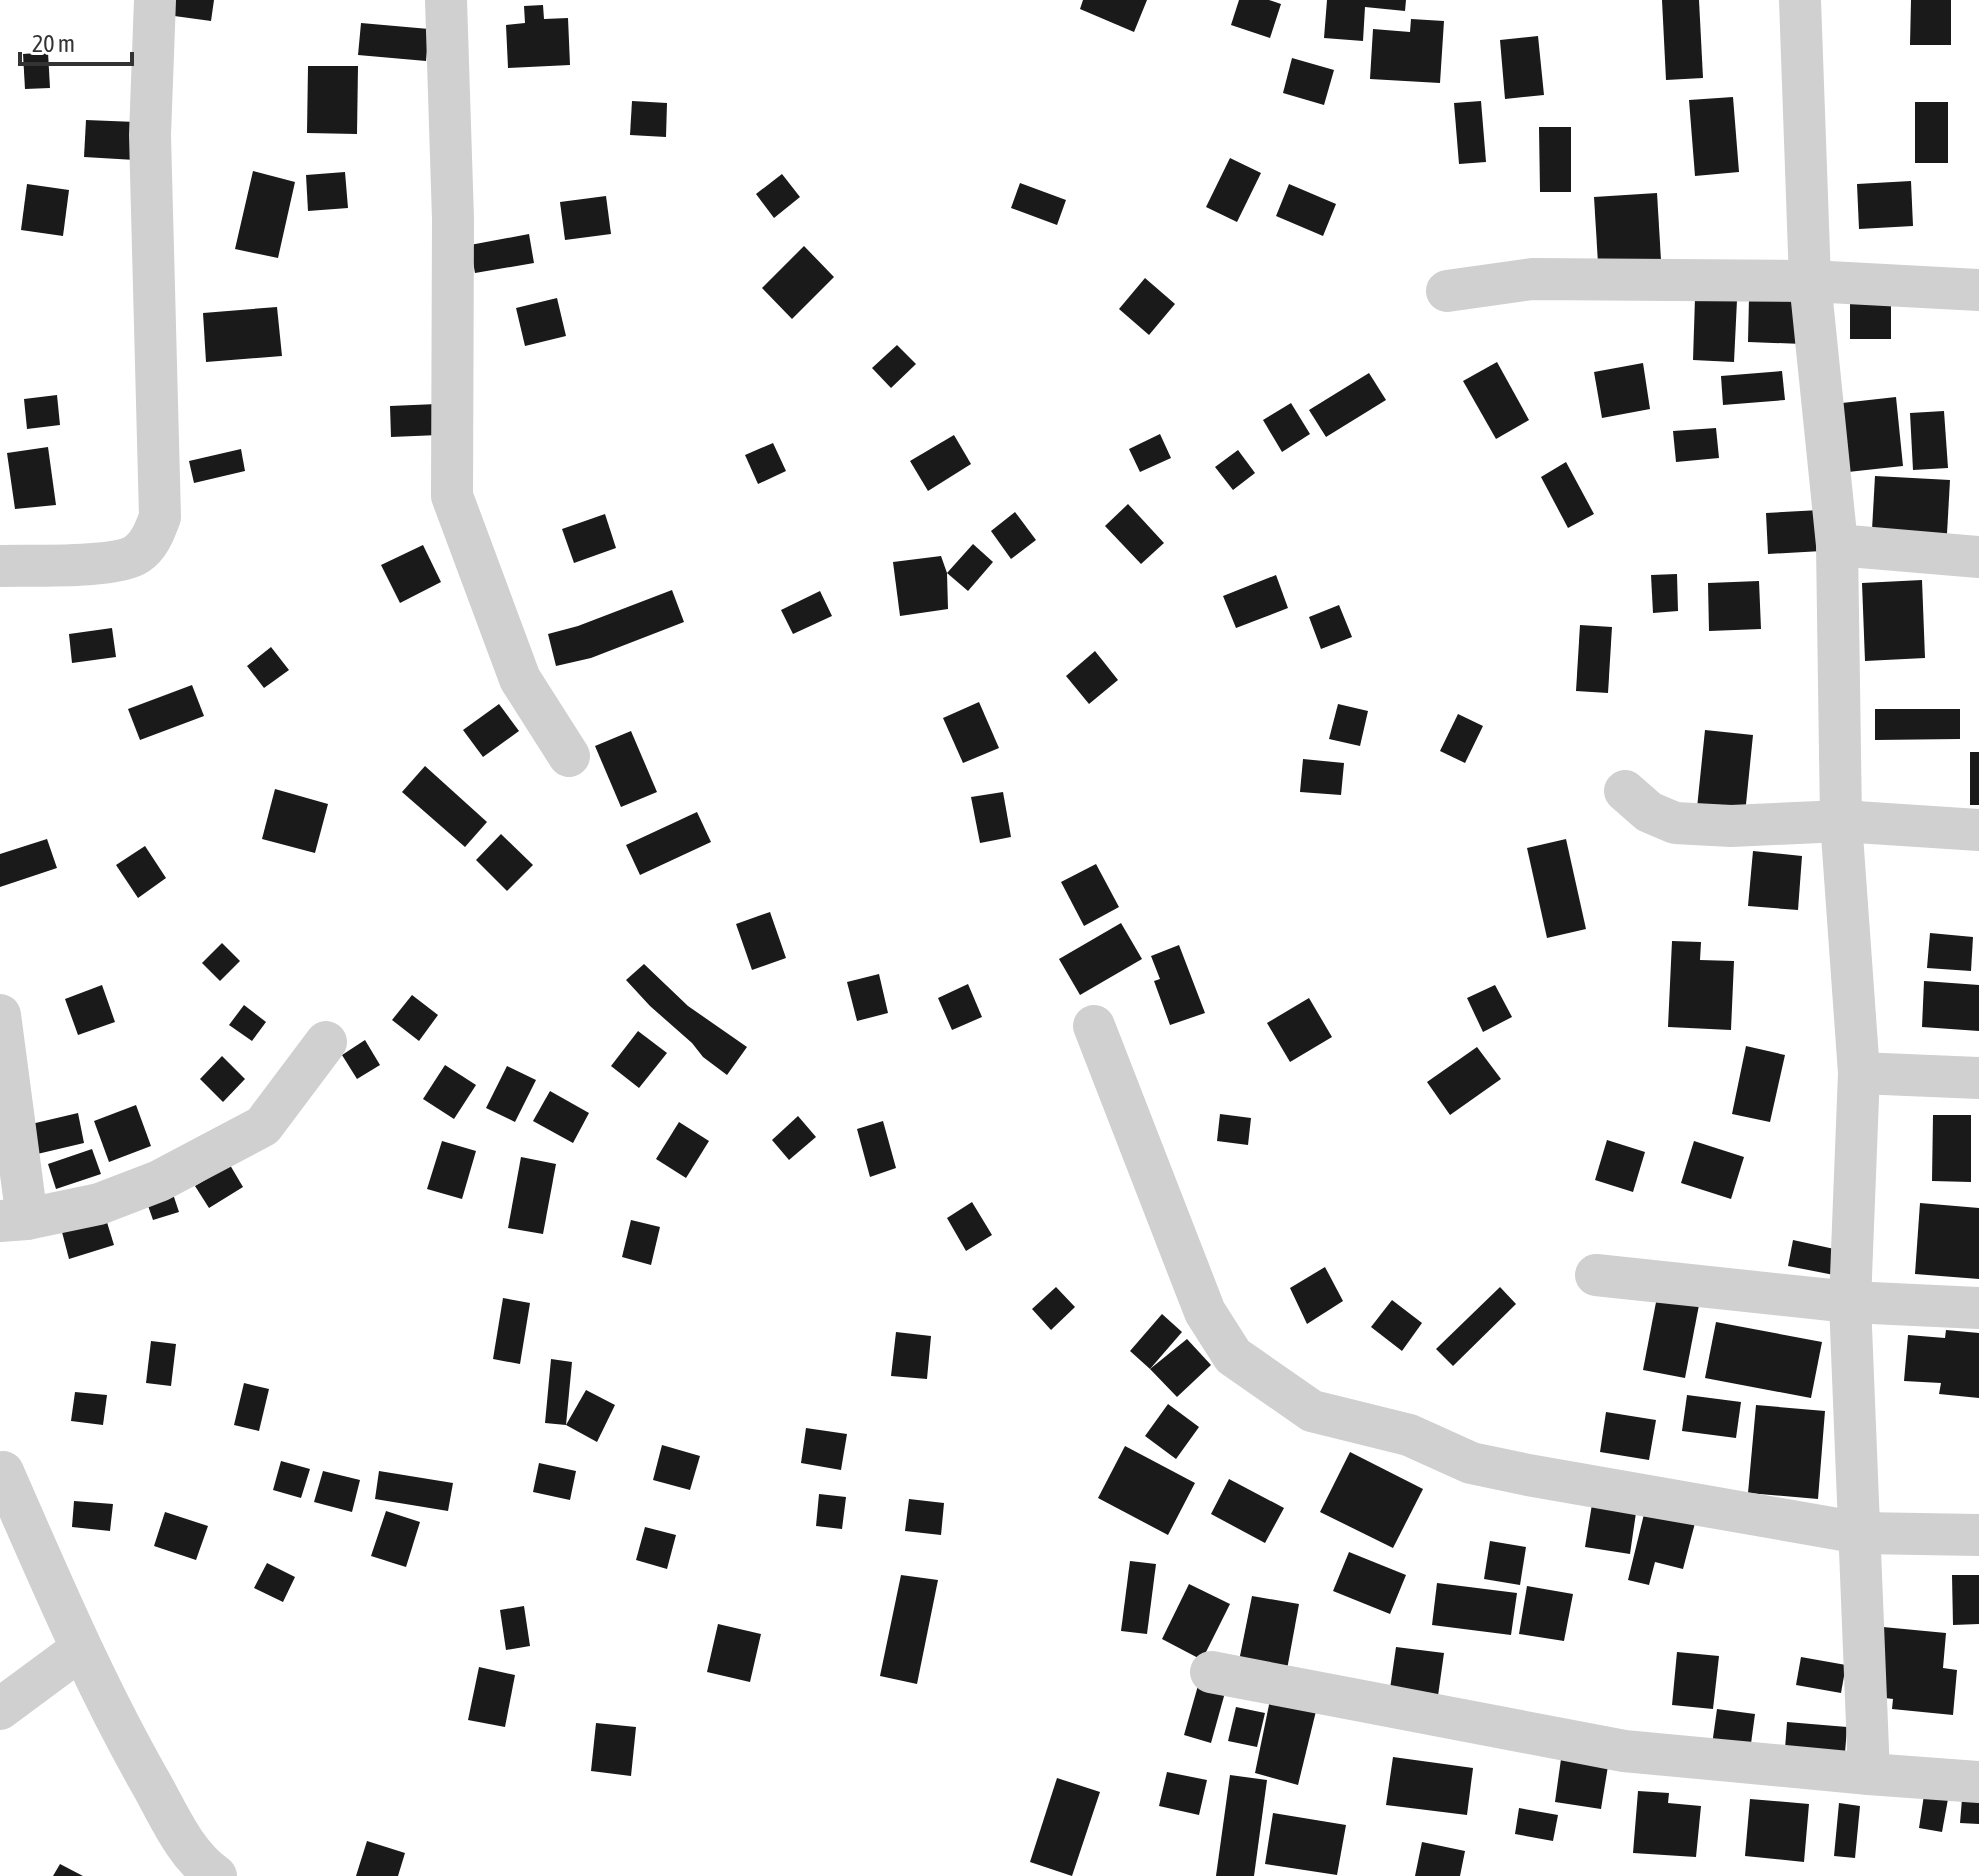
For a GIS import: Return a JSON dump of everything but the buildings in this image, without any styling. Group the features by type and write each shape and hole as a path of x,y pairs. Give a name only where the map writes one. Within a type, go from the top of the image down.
{"street":[{"path":"0,566 117,562 138,554 152,537 160,517 150,135 155,0"},
{"path":"446,0 453,219 452,496 520,679 569,756"},
{"path":"1800,0 1810,281 1837,545 1841,821 1859,1073 1850,1302 1869,1774"},
{"path":"1447,291 1532,279 1810,281 1979,290"},
{"path":"1837,545 1979,557"},
{"path":"1625,791 1649,812 1675,823 1731,826 1841,821 1979,830"},
{"path":"0,1015 14,1220 99,1204 159,1181 263,1126 326,1042"},
{"path":"1094,1026 1205,1312 1233,1356 1312,1411 1409,1435 1471,1463 1860,1533 1979,1535"},
{"path":"1859,1073 1979,1078"},
{"path":"1596,1275 1850,1302 1979,1308"},
{"path":"3,1472 81,1649 136,1757 184,1843 216,1876"},
{"path":"0,1709 81,1649"},
{"path":"1211,1672 1624,1751 1979,1782"}]}
